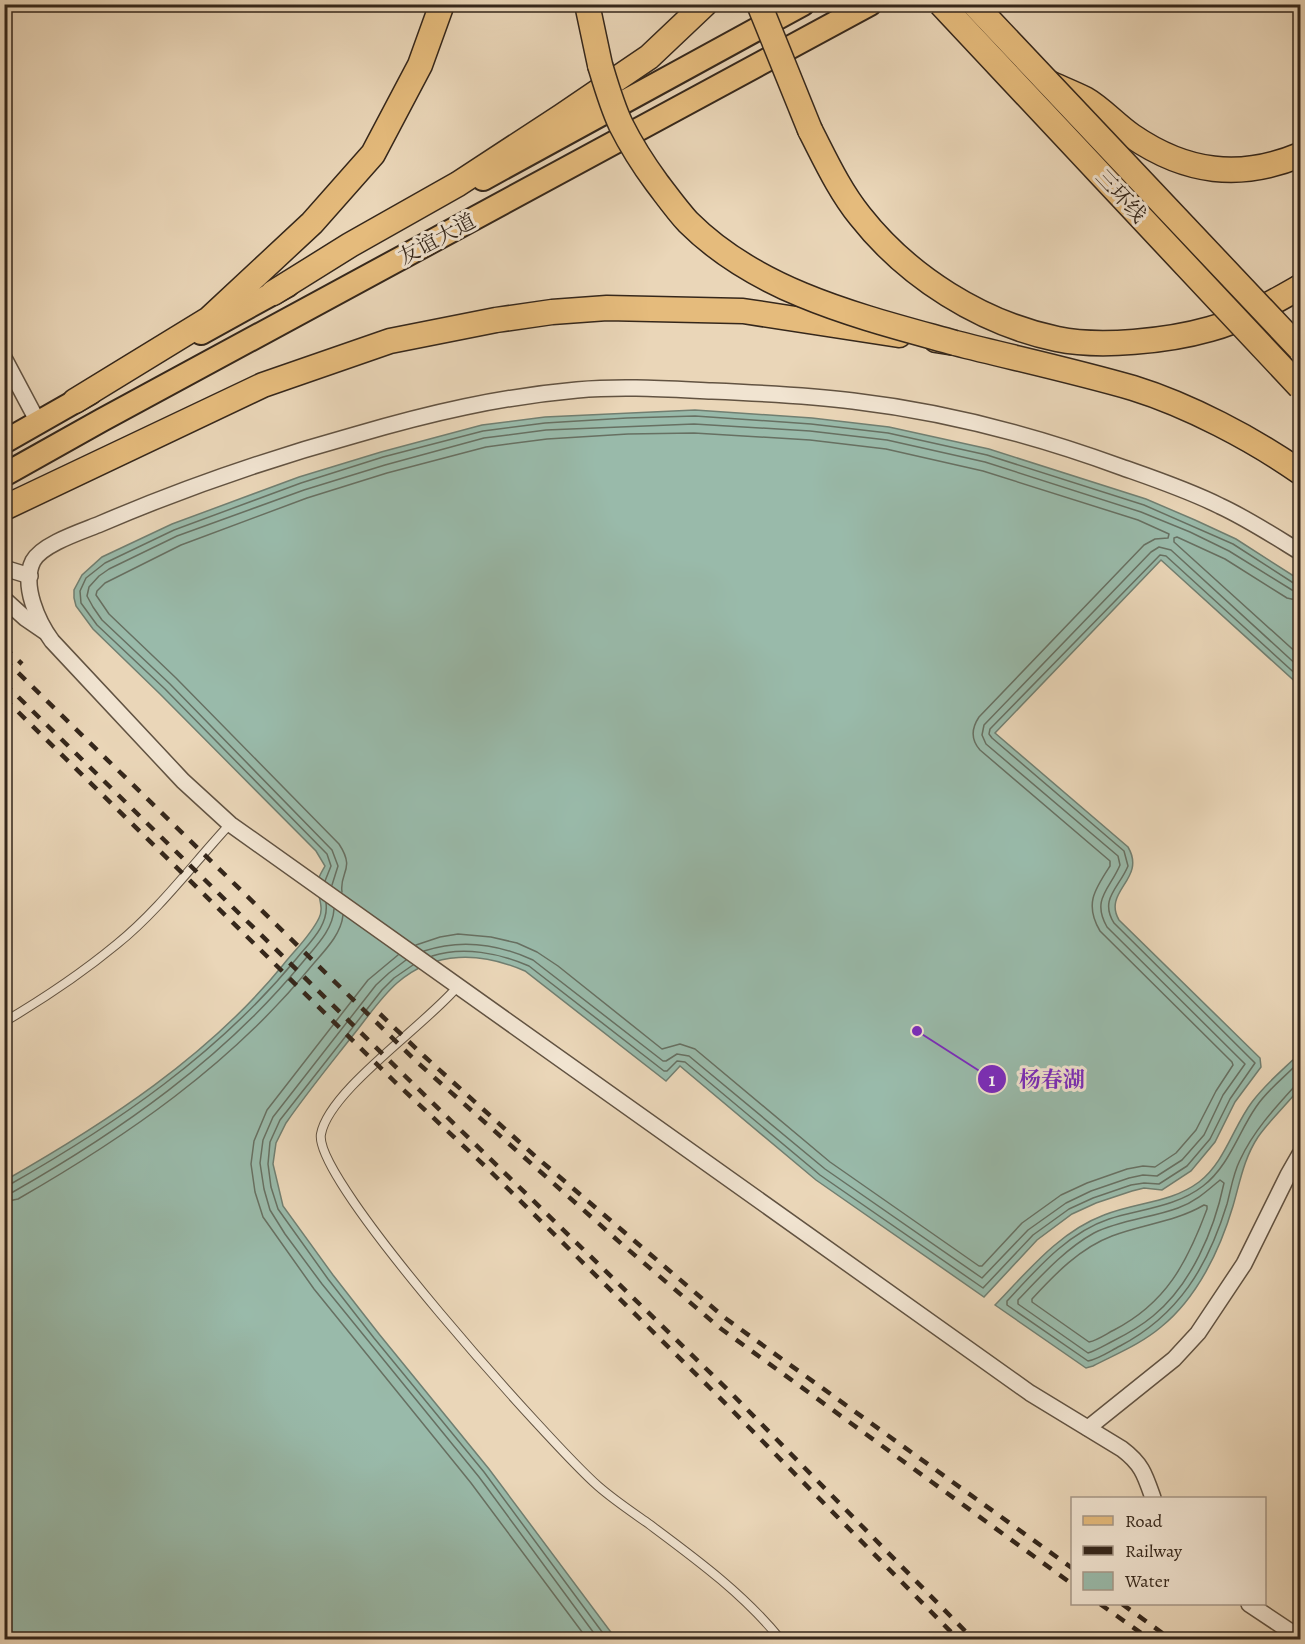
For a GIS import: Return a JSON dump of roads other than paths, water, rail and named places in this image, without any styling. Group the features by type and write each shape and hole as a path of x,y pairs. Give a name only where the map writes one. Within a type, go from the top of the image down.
{"highway":[{"path":"75,401 209,319 312,223 373,154 420,65 442,4"},
{"path":"587,4 600,65 621,124 644,166 688,221 709,240 747,267 800,294 856,315 1135,389 1238,434 1300,472"},
{"path":"273,293 350,245 458,184 562,116 649,57 705,4"},
{"path":"759,4 810,130 836,180 860,216 896,255 942,291 1006,324 1058,339 1096,343 1166,338 1210,329 1242,317 1300,287"},
{"name":"三环线","path":"941,4 1300,387"},
{"name":"三环线","path":"974,4 1300,349"},
{"path":"1047,81 1087,100 1122,129 1149,147 1184,163 1212,170 1241,171 1279,163 1300,155"},
{"path":"4,508 263,385 390,341 540,314 607,308 743,311 955,342"}],"main road":[{"name":"友谊大道","path":"4,442 75,401 803,4"},
{"name":"友谊大道","path":"4,475 870,4"}],"street":[{"path":"4,358 38,422"},
{"path":"47,633 33,598 30,576 37,556 60,541 164,497 294,452 489,400 582,390 638,388 853,400 995,426 1163,481 1221,506 1300,552"},
{"path":"4,568 30,576"},
{"path":"4,599 25,618 47,633 183,781 230,824 1030,1393 1134,1458 1146,1476 1153,1497"},
{"path":"1088,1428 1174,1359 1198,1333 1244,1264 1300,1154"},
{"path":"1250,1605 1300,1638"}],"lane":[{"path":"4,1022 118,944 149,914 230,824"},
{"path":"456,985 445,1003 356,1081 335,1106 320,1135 325,1157 358,1208 430,1302 552,1439 601,1489 712,1571 742,1598 781,1640"}],"water":[{"path":"695,410 812,418 889,427 989,449 1146,499 1236,539 1300,580 1300,686 1161,560 995,733 1128,847 1132,858 1132,868 1116,901 1115,910 1119,920 1260,1058 1261,1067 1235,1102 1215,1142 1191,1171 1162,1190 1144,1188 1132,1191 1072,1214 1037,1240 984,1297 816,1180 680,1066 666,1081 525,971 492,960 475,958 443,960 427,965 412,972 384,996 286,1123 276,1143 273,1164 283,1206 379,1334 489,1469 616,1639 5,1639 4,1181 118,1111 189,1058 223,1029 254,998 316,924 321,914 318,880 325,866 316,851 93,629 76,606 74,598 74,590 82,575 102,557 172,524 299,477 381,452 482,425 545,417"},
{"path":"1300,1053 1300,1088 1253,1145 1243,1170 1228,1223 1206,1272 1186,1302 1161,1327 1145,1339 1086,1368 995,1305 1032,1266 1073,1231 1104,1215 1177,1194 1199,1182 1216,1165 1252,1102 1269,1082"}],"railway":[{"path":"4,647 22,664"},
{"path":"4,659 418,1063 624,1246 720,1328 1071,1583"},
{"path":"4,683 729,1391 974,1640"},
{"path":"4,698 395,1082 486,1167 714,1392 959,1640"},
{"path":"380,1014 535,1156 725,1318 1071,1567"},
{"path":"1101,1605 1151,1640"},
{"path":"1123,1605 1172,1640"}],"place":[{"name":"杨春湖","path":"917,1031"}]}
